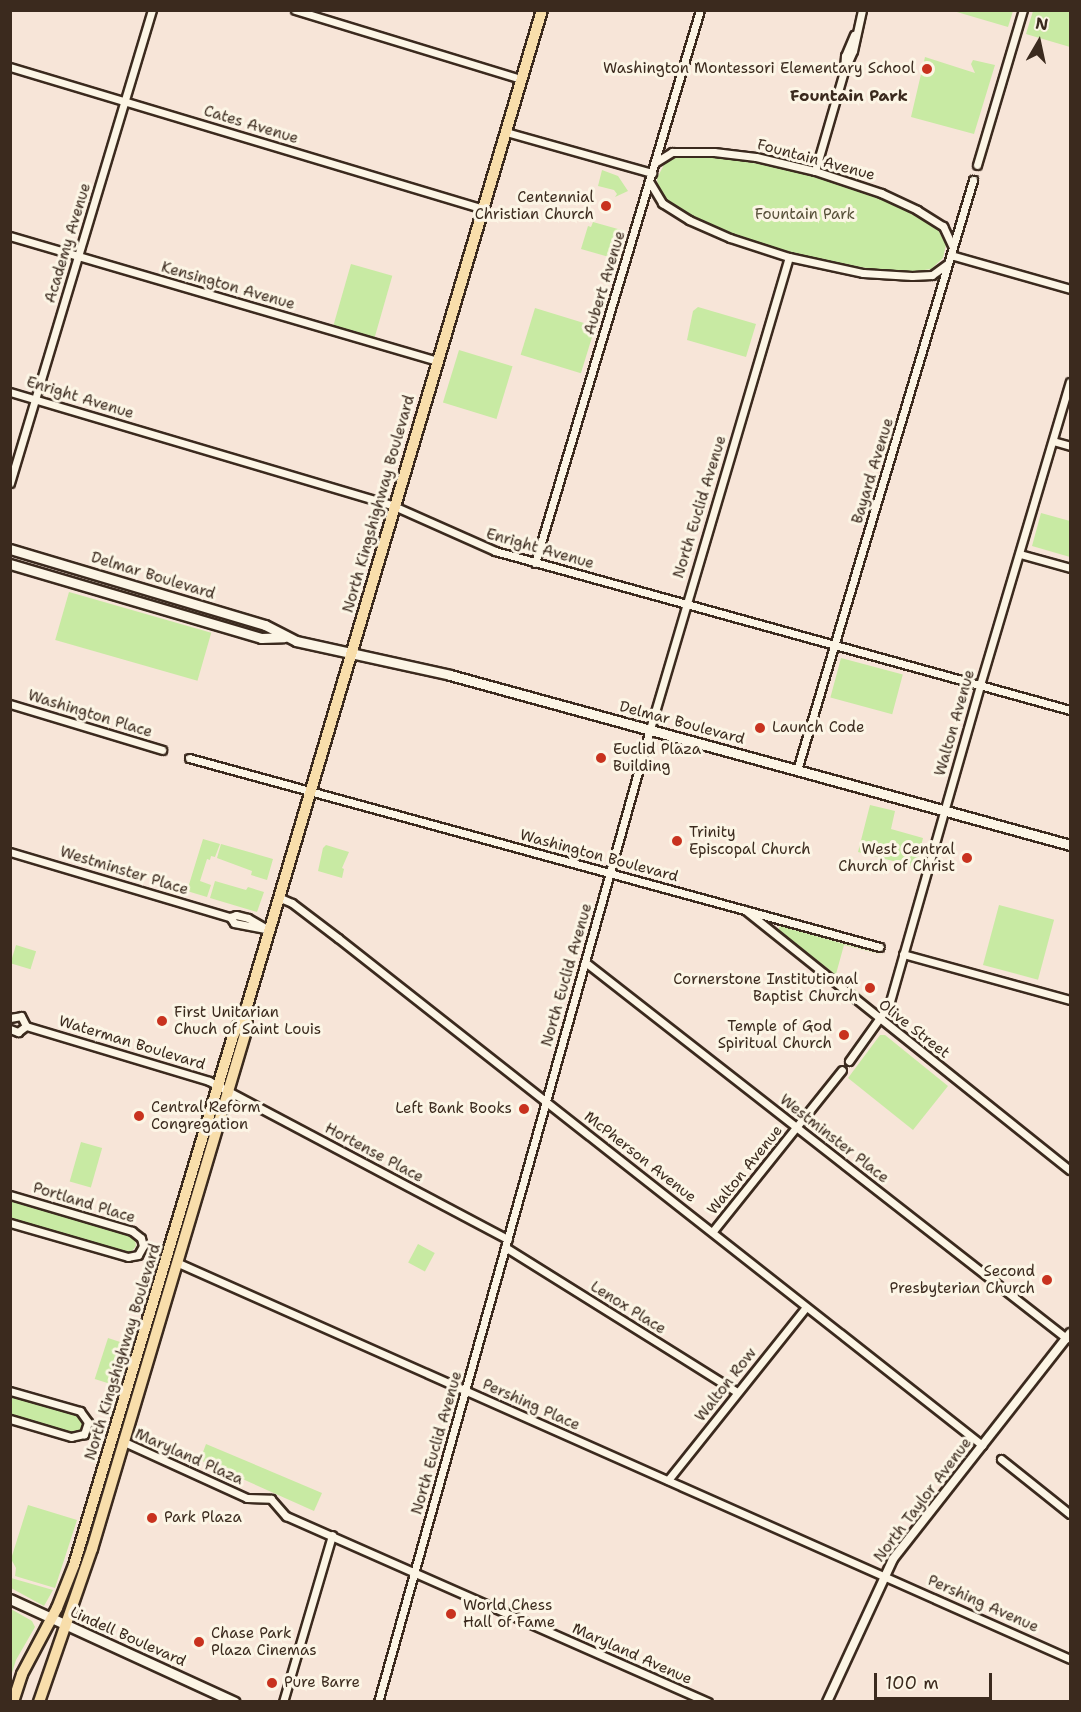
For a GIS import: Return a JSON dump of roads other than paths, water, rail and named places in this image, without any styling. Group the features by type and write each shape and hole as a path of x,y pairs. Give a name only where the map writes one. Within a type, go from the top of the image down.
{"main road":[{"name":"North Kingshighway Boulevard","path":"39,1701 66,1626 118,1440 224,1089 246,1031 247,1006 278,897 542,10"},
{"name":"Delmar Boulevard","path":"10,549 265,625 284,637"},
{"name":"Delmar Boulevard","path":"10,564 261,638 284,637 450,675 1071,845"},
{"name":"North Kingshighway Boulevard","path":"13,1701 25,1667 51,1619 74,1564 118,1440"},
{"name":"Lindell Boulevard","path":"10,1599 234,1701"}],"street":[{"name":"Academy Avenue","path":"10,483 152,10"},
{"path":"295,10 521,79"},
{"name":"Aubert Avenue","path":"535,563 700,10"},
{"path":"815,171 844,71 853,51 862,10"},
{"path":"977,165 1023,10"},
{"name":"Cates Avenue","path":"10,67 483,208"},
{"path":"506,132 652,173"},
{"name":"Fountain Avenue","path":"655,163 672,152 695,151 756,157 815,171 881,193 917,210 943,226 953,247"},
{"name":"Bayard Avenue","path":"797,770 973,180"},
{"path":"649,181 662,203 687,219 730,238 789,257 863,273 912,276 932,274 950,259 1071,289"},
{"name":"Kensington Avenue","path":"10,236 437,361"},
{"name":"North Euclid Avenue","path":"378,1701 650,729 789,257"},
{"name":"Walton Avenue","path":"849,1061 881,1020 889,1005 980,685 1071,382"},
{"name":"Enright Avenue","path":"10,392 394,506 495,551 535,563 1071,710"},
{"path":"1053,441 1071,446"},
{"path":"1020,554 1071,568"},
{"name":"Washington Place","path":"10,705 162,750"},
{"path":"189,758 310,792"},
{"name":"Washington Boulevard","path":"310,792 880,947"},
{"name":"Westminster Place","path":"10,852 230,917 236,915 256,921 269,930"},
{"name":"McPherson Avenue","path":"278,897 292,903 338,938 982,1445"},
{"name":"Olive Street","path":"742,909 1071,1170"},
{"path":"903,954 1071,1000"},
{"name":"Westminster Place","path":"585,962 1068,1336"},
{"name":"Waterman Boulevard","path":"10,1018 21,1016 26,1026 224,1089"},
{"name":"Waterman Boulevard","path":"10,1029 18,1032 26,1026"},
{"name":"Walton Avenue","path":"713,1231 842,1070"},
{"name":"Hortense Place","path":"224,1089 506,1243"},
{"name":"Portland Place","path":"10,1195 132,1231 141,1238 143,1246 138,1255 128,1257 10,1223"},
{"name":"Lenox Place","path":"506,1243 737,1392"},
{"name":"Pershing Place","path":"172,1260 884,1575"},
{"name":"Walton Row","path":"668,1480 806,1307"},
{"name":"North Taylor Avenue","path":"827,1701 893,1559 1068,1336"},
{"path":"10,1391 80,1411 88,1422 84,1434 71,1437 10,1419"},
{"name":"Maryland Plaza","path":"118,1440 245,1497 271,1499 286,1516 414,1571"},
{"path":"1001,1459 1071,1514"},
{"path":"283,1701 332,1535"},
{"name":"Maryland Avenue","path":"414,1571 708,1701"},
{"name":"Pershing Avenue","path":"884,1575 1071,1659"}],"place":[{"name":"Washington Montessori Elementary School","path":"927,69"},
{"name":"Centennial Christian Church","path":"606,206"},
{"name":"Launch Code","path":"760,728"},
{"name":"Euclid Plaza Building","path":"601,758"},
{"name":"Trinity Episcopal Church","path":"677,841"},
{"name":"West Central Church of Christ","path":"967,858"},
{"name":"Cornerstone Institutional Baptist Church","path":"870,988"},
{"name":"First Unitarian Chuch of Saint Louis","path":"162,1021"},
{"name":"Temple of God Spiritual Church","path":"844,1035"},
{"name":"Left Bank Books","path":"524,1109"},
{"name":"Central Reform Congregation","path":"139,1116"},
{"name":"Second Presbyterian Church","path":"1047,1280"},
{"name":"Park Plaza","path":"152,1518"},
{"name":"World Chess Hall of Fame","path":"451,1614"},
{"name":"Chase Park Plaza Cinemas","path":"199,1642"},
{"name":"Pure Barre","path":"272,1683"}],"district":[{"name":"Fountain Park","path":"849,96"}]}
